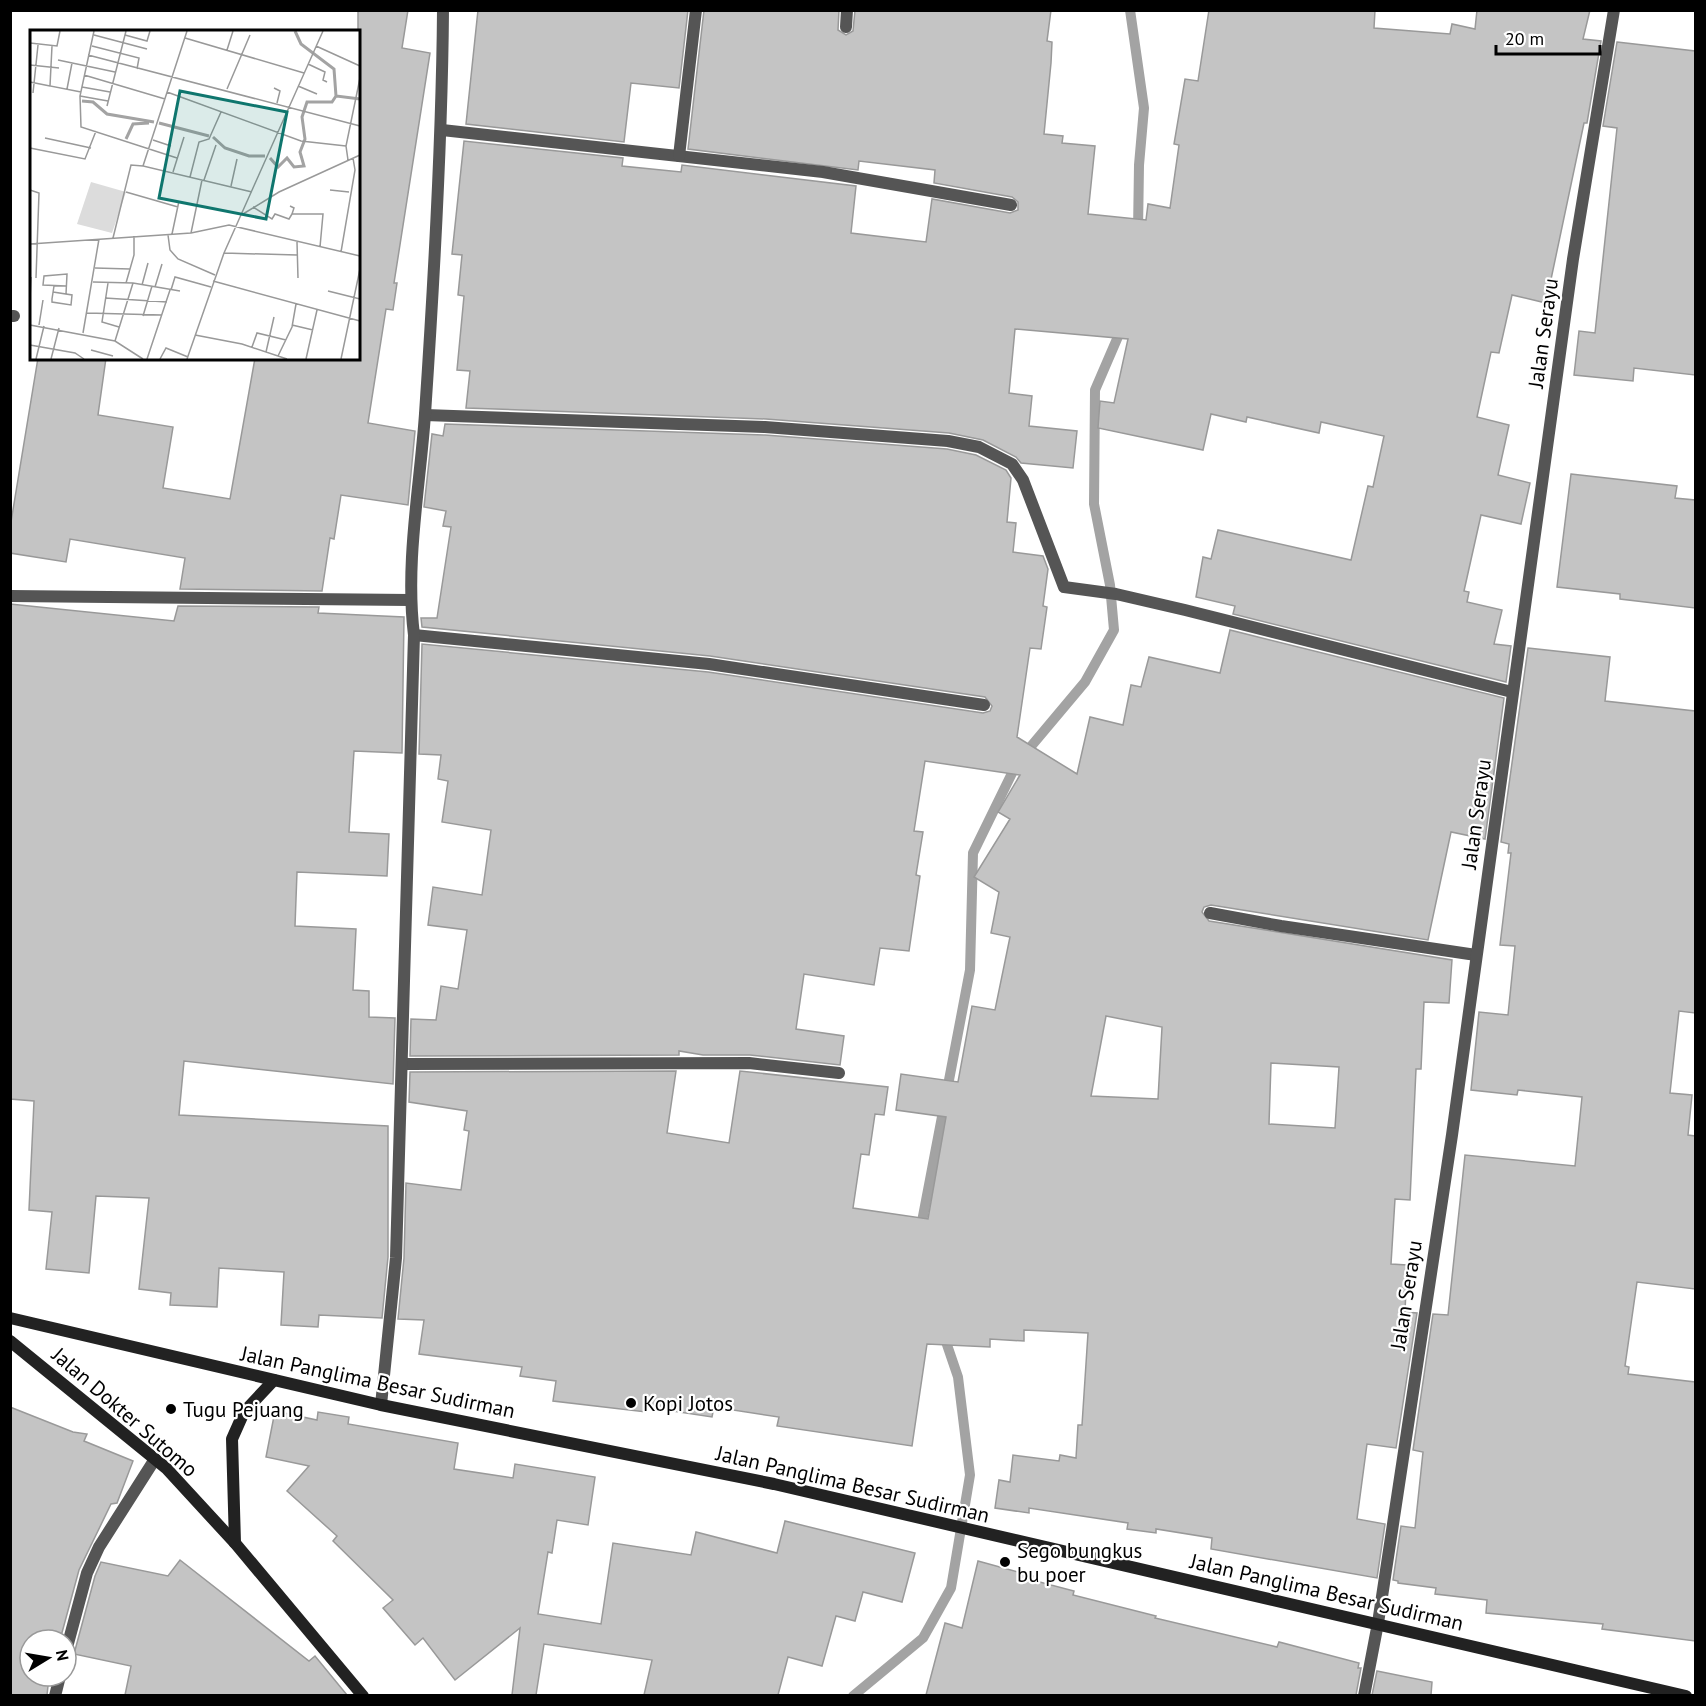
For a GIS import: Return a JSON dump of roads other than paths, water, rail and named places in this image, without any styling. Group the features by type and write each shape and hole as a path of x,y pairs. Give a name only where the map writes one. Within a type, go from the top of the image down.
{"main road":[{"name":"Jalan Panglima Besar Sudirman","path":"10,1318 381,1405 774,1484 1686,1695"},
{"name":"Jalan Dokter Sutomo","path":"10,1341 155,1460 235,1543 363,1695"},
{"name":"Jalan Dokter Sutomo","path":"235,1543 232,1439 244,1412 274,1380"}],"street":[{"path":"381,1405 396,1258 404,1064 414,635 410,600 425,415 442,130 443,10"},
{"path":"679,156 696,10"},
{"path":"846,27 847,10"},
{"name":"Jalan Serayu","path":"1364,1695 1378,1623 1476,955 1573,259 1614,10"},
{"path":"442,130 823,172 1011,205"},
{"path":"425,415 765,427 948,441 980,447 1012,464 1023,480 1045,535 1060,583 1069,588 1116,594 1512,692"},
{"path":"10,596 410,600"},
{"path":"414,635 709,663 984,705"},
{"path":"1210,912 1281,926 1476,955"},
{"path":"404,1064 749,1063 839,1073"},
{"path":"72,1628 87,1573 95,1556 155,1460"}],"waterway":[{"path":"1130,10 1144,108 1139,165 1138,231"},
{"path":"920,1232 970,970 973,853 1017,763 1085,682 1114,630 1110,585 1094,504 1095,390 1123,325"},
{"path":"853,1696 923,1638 951,1588 970,1475 958,1377 943,1333"}],"place":[{"name":"Kopi Jotos","path":"631,1403"},
{"name":"Tugu Pejuang","path":"171,1409"},
{"name":"Sego bungkus bu poer","path":"1005,1562"}]}
